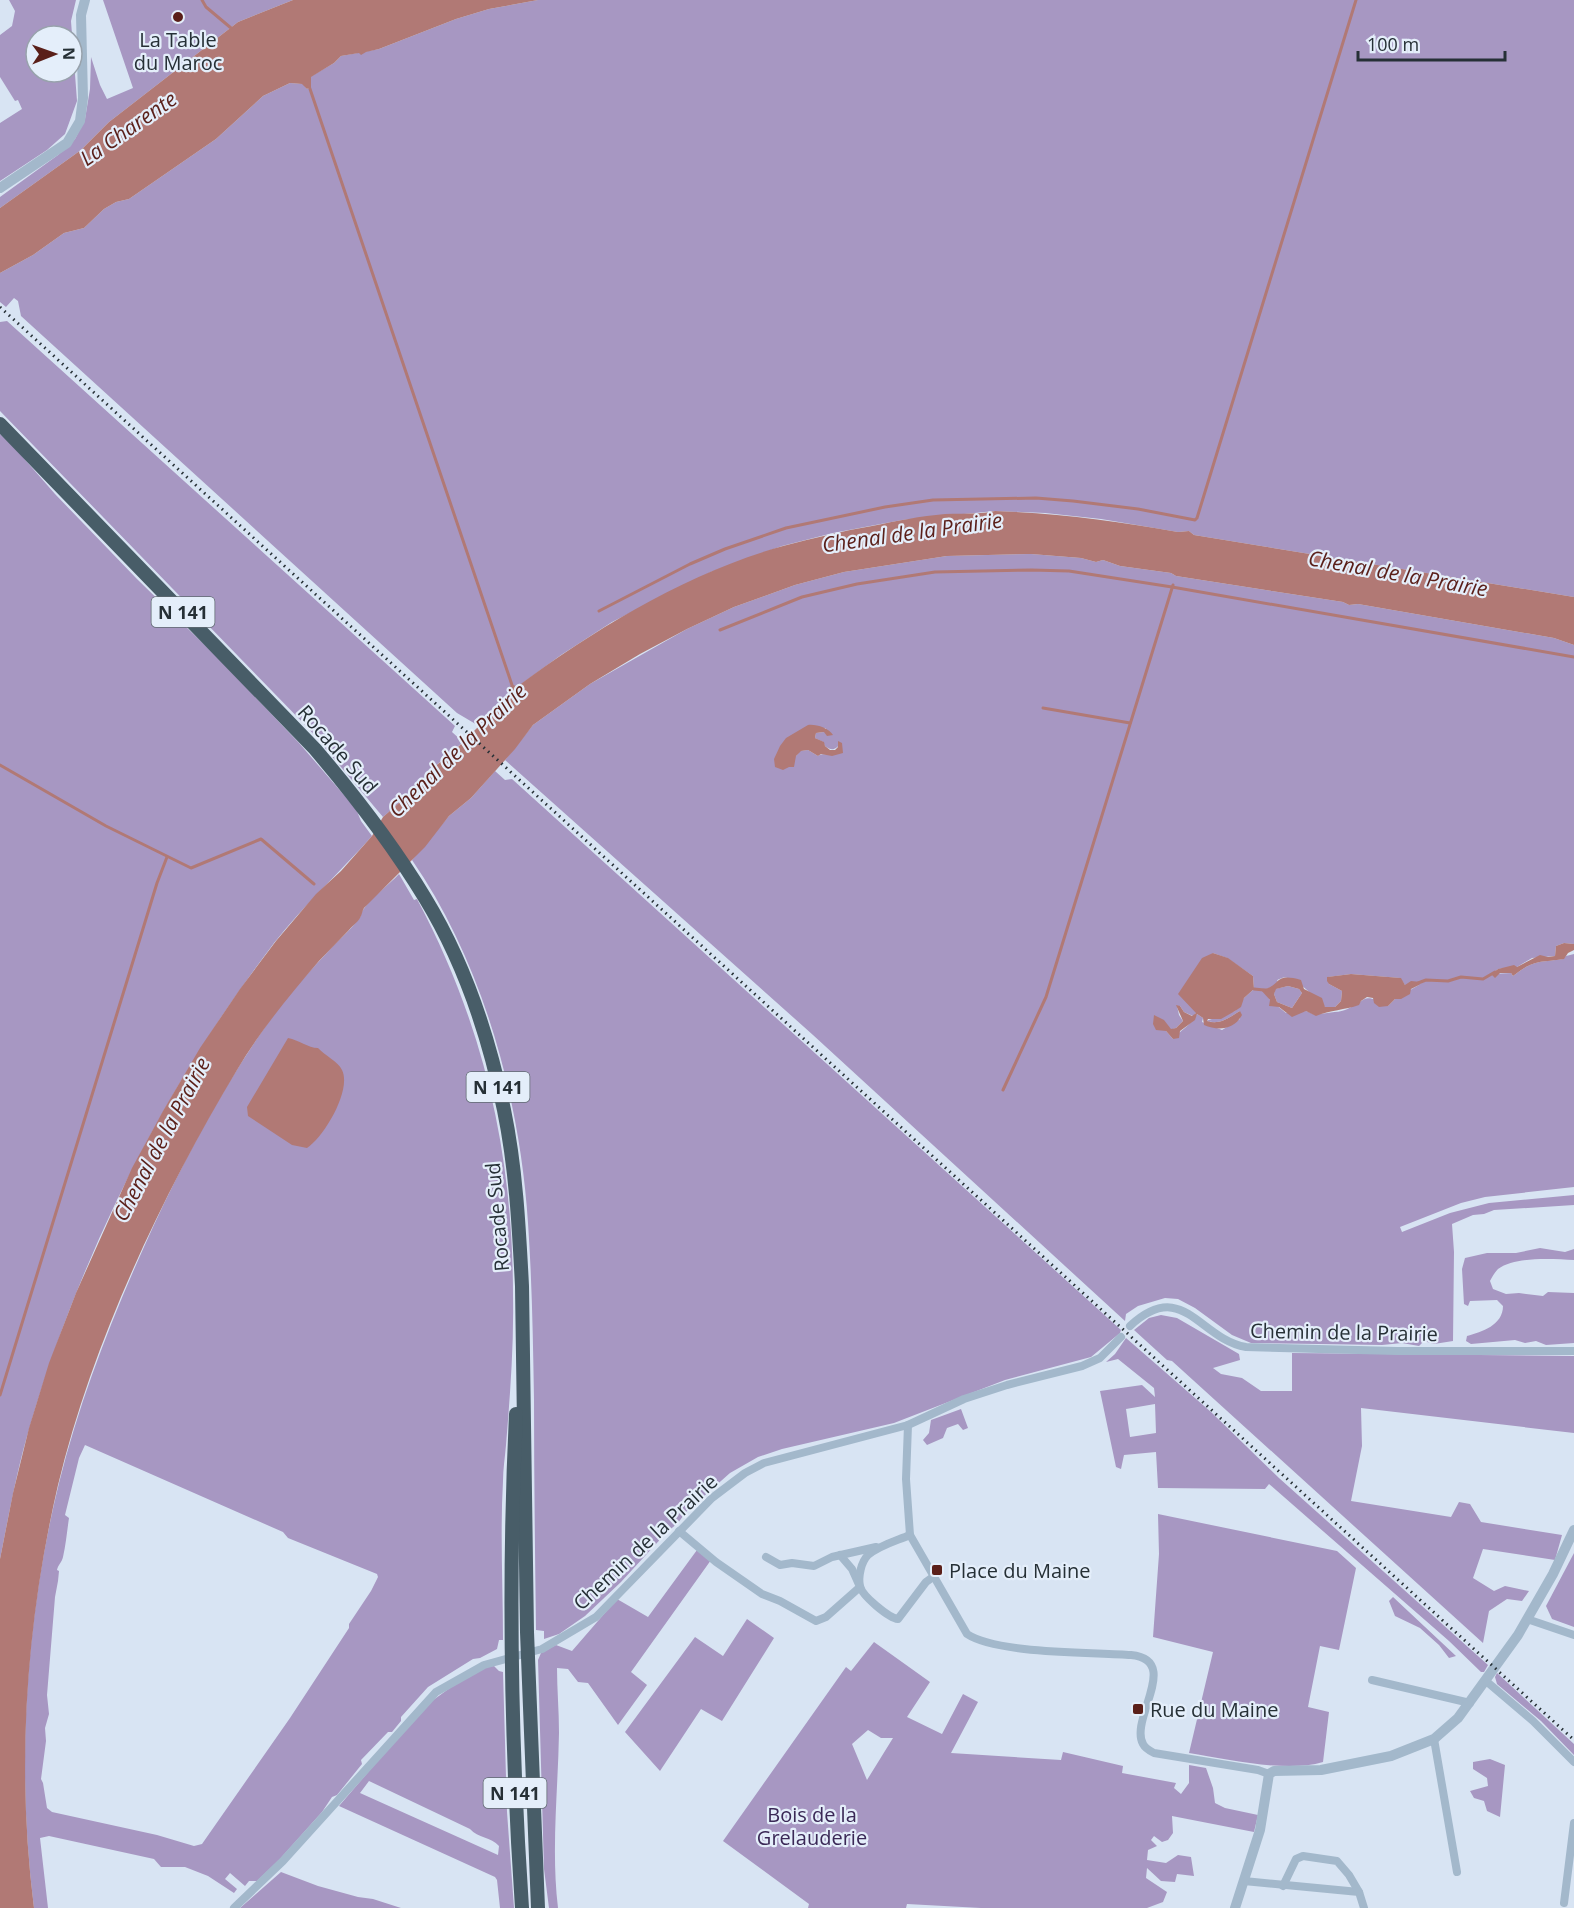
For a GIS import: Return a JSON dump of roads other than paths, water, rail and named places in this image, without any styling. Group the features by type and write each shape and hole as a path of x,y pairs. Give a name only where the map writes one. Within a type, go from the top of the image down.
{"highway":[{"name":"Rocade Sud","path":"0,424 307,740 362,805 426,900 468,985 504,1110 515,1184 522,1286 527,1632 538,1908"},
{"name":"Rocade Sud","path":"522,1286 512,1497 515,1799 522,1908"}],"street":[{"path":"0,188 67,143 80,121 83,98 81,15 84,0"},
{"name":"Chemin de la Prairie","path":"1130,1326 1147,1312 1170,1307 1189,1314 1231,1343 1246,1347 1397,1351 1574,1351"},
{"name":"Chemin de la Prairie","path":"234,1908 283,1861 436,1692 484,1665 542,1649 596,1617 712,1498 745,1473 764,1462 908,1425 964,1400 1004,1386 1091,1363 1109,1350 1121,1337"},
{"path":"908,1425 906,1479 910,1535 963,1629 973,1638 1028,1648 1131,1654 1145,1658 1154,1672 1140,1735 1147,1749 1154,1753 1258,1770 1269,1774"},
{"path":"1269,1774 1274,1771 1321,1770 1391,1756 1434,1739 1458,1718 1486,1681 1527,1619 1553,1574 1574,1530"},
{"path":"679,1531 716,1562 762,1594 816,1621 826,1617 860,1587 862,1563 867,1556 882,1546"},
{"path":"766,1557 780,1565 792,1563 814,1566 840,1555 882,1546 910,1535"},
{"path":"840,1555 852,1569 860,1587 877,1606 898,1619 933,1577"},
{"path":"1527,1619 1574,1635"},
{"path":"1372,1680 1470,1703"},
{"path":"1486,1681 1533,1721 1574,1762"},
{"path":"1434,1739 1457,1872"},
{"path":"1235,1908 1260,1830 1269,1774"},
{"path":"1564,1903 1574,1823"},
{"path":"1283,1886 1296,1859 1303,1856 1337,1861 1359,1892 1364,1908"},
{"path":"1244,1881 1359,1892"}],"water":[{"name":"La Charente","path":"293,0 538,0 489,9 361,55 359,53 341,56 311,77 311,87 307,89 302,84 290,83 263,96 216,139 129,199 116,202 104,209 84,228 64,233 33,255 0,273 0,208 81,150 109,122 238,22"},
{"name":"Chenal de la Prairie","path":"995,511 1110,521 1178,532 1189,531 1194,535 1574,597 1574,645 1554,638 1358,604 1349,605 1343,602 1176,576 1171,573 1120,566 1103,560 1096,562 1081,558 1031,554 947,556 844,572 795,585 734,607 640,654 590,684 533,725 515,749 471,798 449,816 425,847 364,908 358,921 319,961 265,1028 209,1118 156,1219 132,1271 110,1324 72,1432 58,1485 38,1589 27,1695 25,1749 29,1855 34,1908 0,1908 0,1559 29,1428 49,1363 76,1293 132,1168 200,1048 240,989 276,941 316,894 341,871 372,836 383,817 418,789 433,768 479,726 490,719 509,693 511,685 518,686 580,643 644,604 747,557 850,530 936,515"},
{"path":"808,725 829,730 833,735 827,736 824,732 816,733 815,738 824,742 830,750 838,747 838,741 842,743 843,753 818,756 808,750 801,751 796,756 794,767 783,770 775,767 774,759 786,738"},
{"path":"1564,943 1574,944 1574,950 1564,959 1532,964 1513,976 1511,973 1500,973 1495,978 1491,974 1498,969 1514,965 1517,967 1540,955 1555,956 1556,946"},
{"path":"1213,953 1228,958 1253,976 1254,989 1244,998 1241,1007 1221,1019 1208,1019 1207,1021 1220,1021 1240,1011 1242,1015 1239,1020 1225,1028 1215,1028 1204,1025 1203,1018 1197,1014 1195,1020 1180,1031 1179,1038 1173,1039 1166,1031 1156,1030 1153,1024 1154,1015 1164,1020 1171,1029 1176,1028 1183,1021 1176,1005 1192,1016 1196,1013 1178,994 1202,958"},
{"path":"1351,974 1401,978 1405,985 1411,981 1421,982 1411,989 1410,994 1401,999 1395,999 1388,1006 1379,1007 1374,1003 1373,998 1367,997 1359,1005 1316,1016 1306,1011 1292,1017 1279,1007 1269,1006 1270,1000 1260,989 1267,988 1285,978 1301,980 1304,989 1322,998 1325,1007 1335,1007 1341,1001 1342,991 1329,984 1327,977","holes":["1288,986 1299,989 1302,993 1292,1008 1277,1002 1274,994 1276,989"]},
{"path":"288,1038 318,1048 340,1067 344,1079 340,1101 335,1112 321,1134 307,1148 292,1145 248,1116 247,1107"}],"waterway":[{"path":"202,0 206,7 231,28"},
{"name":"Chenal de la Prairie","path":"599,611 690,564 725,549 786,528 885,507 933,500 1036,498 1138,509 1195,520 1356,0"},
{"name":"Chenal de la Prairie","path":"309,86 513,688"},
{"path":"720,630 802,597 857,584 935,572 1069,571 1574,657"},
{"path":"1003,1090 1046,997 1173,585"},
{"path":"1043,708 1130,723"},
{"path":"0,765 106,826 191,868 261,839 314,884"},
{"path":"0,1395 157,883 167,857"},
{"path":"1418,983 1426,980 1448,981 1461,977 1483,979 1495,972"},
{"path":"1254,989 1264,990"}],"railway":[{"path":"0,307 1574,1740"}],"place":[{"name":"La Table du Maroc","path":"178,17"},
{"name":"Place du Maine","path":"937,1570"},
{"name":"Rue du Maine","path":"1138,1709"}],"park label":[{"name":"Bois de la Grelauderie","path":"812,1826"}]}
